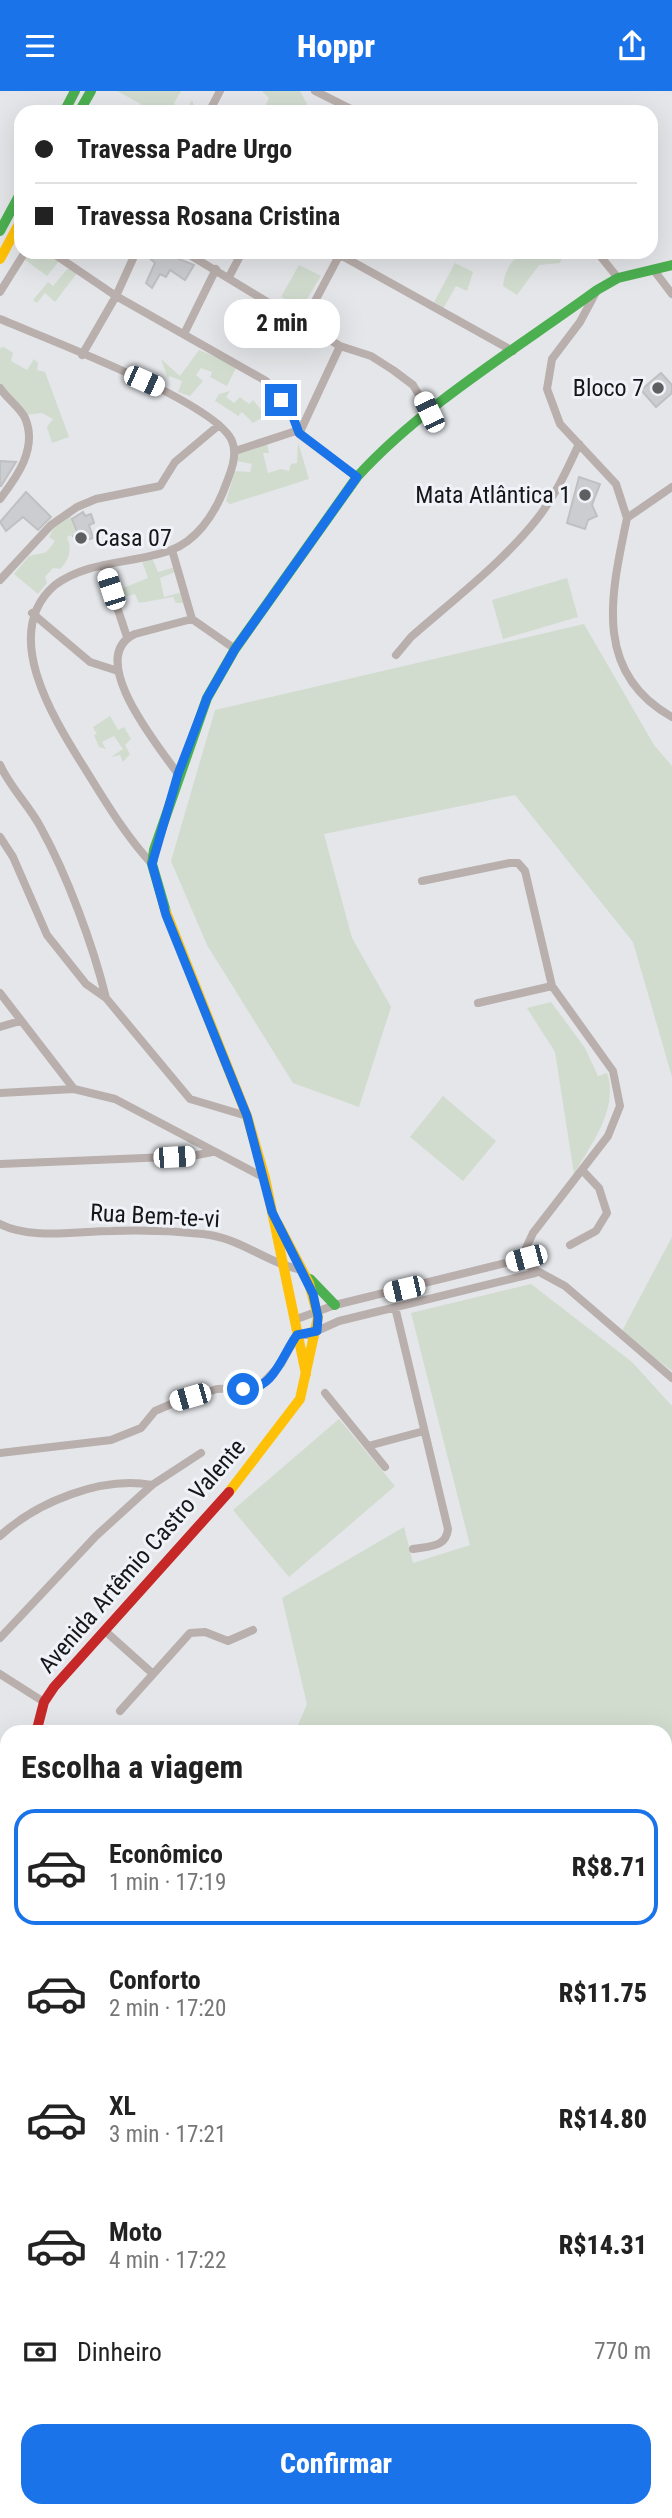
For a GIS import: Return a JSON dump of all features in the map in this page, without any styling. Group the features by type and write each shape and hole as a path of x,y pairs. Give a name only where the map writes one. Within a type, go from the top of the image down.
{"main road":[{"path":"0,231 14,205"},
{"path":"0,259 14,233"},
{"path":"152,864 178,774 199,715 235,649 357,477 375,457 429,412 597,290 618,278 672,265"},
{"name":"Avenida Artêmio Castro Valente","path":"152,864 166,915 247,1116 265,1178 281,1266 306,1374"},
{"name":"Avenida Artêmio Castro Valente","path":"38,1725 44,1702 104,1630 231,1490 294,1411 300,1399 317,1331 317,1310 302,1271 272,1212"},
{"path":"302,1271 335,1305"}],"street":[{"path":"315,91 343,105"},
{"path":"0,292 21,259"},
{"path":"61,259 116,296 266,381 293,417 299,433 357,477"},
{"path":"82,355 116,296 133,259"},
{"path":"198,259 304,321 340,346 371,355 413,385 429,412"},
{"path":"229,277 238,259"},
{"path":"304,321 336,259"},
{"path":"350,259 513,351"},
{"path":"605,259 618,278"},
{"path":"184,334 216,269"},
{"path":"653,269 672,294"},
{"path":"597,290 580,322 552,359 546,379 554,413 616,484 627,517 611,612 617,651 634,686 650,702 672,717"},
{"path":"0,319 165,390 219,425 232,441 235,451 225,486 210,517 192,538 172,550 103,565 64,579 44,594 32,613 28,655 39,691 124,831 152,864"},
{"path":"299,433 340,346"},
{"path":"0,388 24,417 28,430 28,449 23,466 0,499"},
{"path":"0,580 65,514 96,499 159,486 175,462 219,425"},
{"path":"235,451 299,433"},
{"path":"396,655 411,637 528,529 554,494 579,444"},
{"path":"627,517 672,487"},
{"path":"172,550 192,619 235,649"},
{"path":"103,565 127,637"},
{"path":"32,613 90,662 118,671"},
{"path":"178,774 132,707 118,671 118,650 127,637 192,619"},
{"path":"0,765 13,792 39,824 53,851 106,998"},
{"path":"0,837 13,857 47,935 86,983 106,998 190,1099 247,1116"},
{"path":"422,881 510,863 522,866 528,879 552,986 608,1062 619,1087 617,1118 583,1171 533,1233 526,1248 526,1258 535,1273 565,1286 672,1378"},
{"path":"478,1003 552,986"},
{"path":"0,993 74,1089"},
{"path":"0,1027 20,1021"},
{"path":"0,1093 74,1089 127,1104 212,1152 265,1178"},
{"path":"0,1164 168,1158 212,1152"},
{"path":"570,1245 596,1231 607,1213 598,1188 583,1171"},
{"name":"Rua Bem-te-vi","path":"0,1224 22,1231 125,1230 218,1235 244,1244 281,1266 302,1271"},
{"path":"294,1321 335,1305 526,1258"},
{"path":"0,1453 111,1440 141,1428 155,1411 176,1402 217,1389 259,1387 281,1364 297,1335 317,1331 339,1321 535,1273"},
{"path":"404,1289 407,1304"},
{"path":"335,1305 339,1321"},
{"path":"396,1307 448,1529 447,1538 441,1544 413,1549"},
{"path":"325,1393 385,1467"},
{"path":"368,1446 424,1431"},
{"path":"0,1638 60,1571 152,1485 201,1453"},
{"path":"0,1536 27,1514 85,1491 125,1484 152,1485"},
{"path":"104,1630 152,1673"},
{"path":"120,1711 190,1633 205,1632 228,1641 253,1630"},
{"path":"0,1674 44,1702"}],"shaded area":[{"path":"117,91 181,91 175,105 141,104"},
{"path":"262,91 300,91 307,105 266,105 269,98"},
{"path":"24,259 56,259 59,261 47,276"},
{"path":"516,259 561,259 560,263 539,265 517,295 503,286 510,266"},
{"path":"455,263 473,272 467,291 456,286 443,309 434,302"},
{"path":"299,265 321,276 302,307 281,297"},
{"path":"70,266 77,273 55,302 45,293 37,303 33,300 48,282 53,286"},
{"path":"4,347 13,353 11,361 27,370 34,359 38,363 37,370 45,372 69,437 52,443 47,427 53,419 42,413 25,415 0,385 0,348"},
{"path":"199,350 237,366 227,386 210,377 212,372 201,368 196,375 203,381 190,396 178,392 182,381 169,376 168,379 161,359 180,376"},
{"path":"230,391 226,397 234,403 240,397 249,404 253,400 265,415 253,423 242,412 237,417 215,401 219,394"},
{"path":"298,442 309,479 230,504 226,501 235,471 250,472 252,464 237,461 235,451 267,443 269,453 263,453 268,473 281,469 289,471 291,464 297,463"},
{"path":"70,514 77,533 67,537 70,550 68,558 60,569 53,568 45,577 47,583 38,594 14,574 29,556 45,553 49,549 55,541 49,537 54,527"},
{"path":"152,558 158,572 175,567 175,572 160,578 164,597 183,592 188,617 183,603 176,603 173,597 139,603 135,594 119,598 118,590 148,578 142,561"},
{"path":"567,578 578,617 503,639 492,600"},
{"path":"584,624 654,745 672,766 672,1077 633,942 515,795 324,834 352,938 391,1007 359,1107 293,1083 207,945 171,861 215,710"},
{"path":"110,716 118,730 124,727 131,739 125,745 130,754 123,762 120,755 111,757 123,749 114,736 102,742 106,749 99,747 94,735 97,734 93,727"},
{"path":"551,1002 585,1048 598,1076 607,1073 610,1086 601,1126 574,1174 555,1052 527,1008"},
{"path":"443,1096 496,1141 463,1181 410,1137"},
{"path":"672,1237 672,1371 621,1333"},
{"path":"531,1284 632,1362 672,1406 672,1725 298,1725 307,1704 282,1598 404,1527 413,1563 470,1545 411,1313"},
{"path":"339,1419 395,1486 289,1577 233,1510"}],"building":[{"path":"151,259 179,259 194,265 185,280 170,270 166,277 160,274 152,288 146,283 155,263"},
{"name":"Bloco 7","path":"661,373 672,385 672,393 656,407 641,390"},
{"path":"0,461 16,462 1,486 0,486"},
{"name":"Mata Atlântica 1","path":"579,477 600,484 592,505 597,516 588,520 585,529 567,523"},
{"path":"26,492 51,517 38,530 23,517 6,531 0,522"},
{"path":"83,512 85,516 91,514 94,523 89,525 93,538 77,543 73,536 78,534 72,519"}],"traffic: fast":[{"path":"68,105 75,91"},
{"path":"83,105 91,91"},
{"path":"0,231 14,205"},
{"path":"166,912 152,864 154,850 207,698 235,649 357,477 382,451 440,402 597,290 618,278 672,265"},
{"path":"310,1279 335,1305"}],"traffic: slow":[{"path":"0,259 14,233"},
{"path":"166,912 247,1116 265,1178 306,1374"},
{"path":"229,1492 300,1399 318,1317 309,1283 278,1224"}],"traffic: jam":[{"path":"38,1725 44,1702 54,1687 229,1492"}],"place":[{"name":"Bloco 7","path":"658,388"},
{"name":"Mata Atlântica 1","path":"585,495"},
{"name":"Casa 07","path":"81,538"}],"route":[{"path":"243,1389 253,1390 265,1382 281,1364 297,1335 304,1336 317,1331 317,1310 309,1283 272,1212 247,1116 228,1062 166,915 152,864 178,774 207,698 235,649 357,477 299,433 293,417 281,400"}]}
